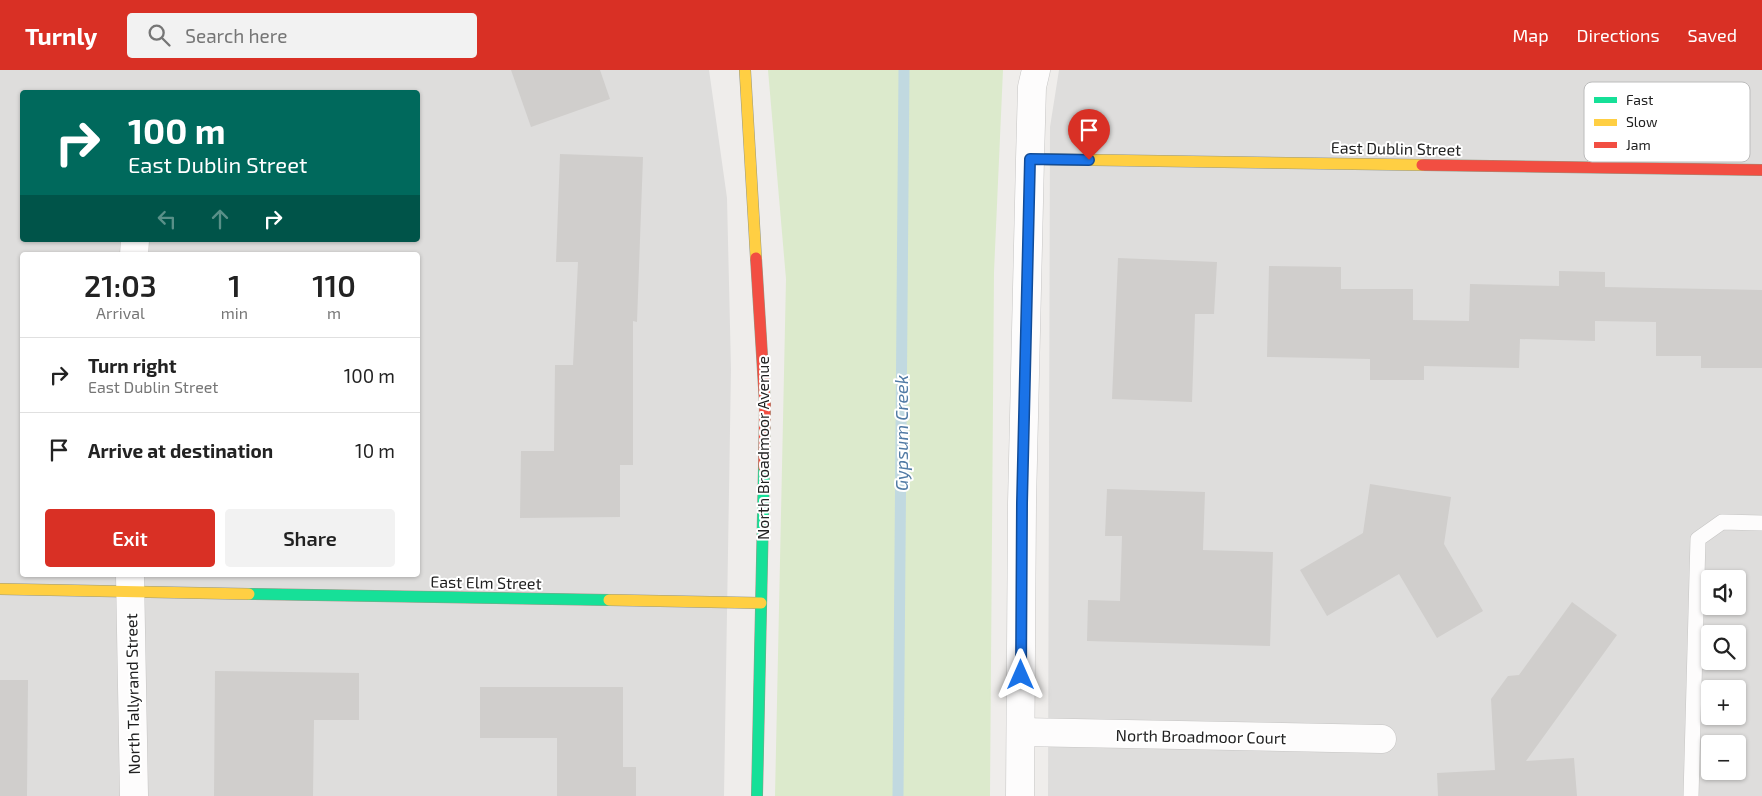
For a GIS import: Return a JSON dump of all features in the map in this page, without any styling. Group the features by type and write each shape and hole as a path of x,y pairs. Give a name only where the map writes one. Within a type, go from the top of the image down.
{"street":[{"name":"North Broadmoor Avenue","path":"745,70 765,404 757,796"},
{"path":"1020,796 1022,503 1032,87 1036,70"},
{"name":"East Dublin Street","path":"1030,159 1762,170"},
{"name":"East Elm Street","path":"0,589 130,583 761,604"},
{"name":"North Tallyrand Street","path":"130,583 134,796"},
{"name":"North Broadmoor Court","path":"1020,732 1382,739"}],"lane":[{"path":"1692,796 1698,539 1722,522 1762,523"}],"shaded area":[{"path":"0,70 709,70 727,198 731,369 724,796 0,796"},
{"path":"1059,70 1762,70 1762,796 1048,796 1050,127"}],"green space":[{"path":"768,70 1003,70 994,272 990,796 775,796 786,279"}],"building":[{"path":"511,70 600,70 610,99 531,127"},
{"path":"560,154 643,157 637,322 633,321 633,465 620,465 620,517 520,518 521,451 554,451 555,365 573,365 578,262 556,262"},
{"path":"1118,258 1217,262 1214,314 1195,314 1192,402 1112,399"},
{"path":"1269,266 1341,267 1341,289 1413,289 1413,320 1469,321 1470,284 1559,286 1559,271 1605,272 1605,287 1762,290 1762,368 1701,368 1701,356 1656,356 1656,322 1595,321 1595,341 1520,339 1519,368 1424,366 1424,380 1370,380 1370,359 1267,357"},
{"path":"1370,484 1451,497 1444,544 1483,611 1437,638 1399,574 1327,616 1300,570 1363,533"},
{"path":"1107,489 1205,492 1203,550 1273,552 1270,646 1087,641 1088,600 1120,601 1122,536 1105,536"},
{"path":"1572,602 1617,635 1526,761 1574,758 1577,796 1438,796 1437,773 1495,770 1491,699 1508,676 1519,675"},
{"path":"215,671 359,673 359,720 314,720 313,796 214,796"},
{"path":"0,680 28,680 27,796 0,796"},
{"path":"480,687 623,687 623,767 636,767 636,796 557,796 557,738 480,738"}],"waterway":[{"name":"Gypsum Creek","path":"898,796 904,70"}],"traffic: fast":[{"path":"757,796 764,467"},
{"path":"249,594 609,600"}],"traffic: slow":[{"path":"745,70 756,258"},
{"path":"1030,159 1422,165"},
{"path":"0,589 249,594"},
{"path":"609,600 761,603"}],"traffic: jam":[{"path":"1422,165 1762,170"},
{"path":"756,258 765,404 764,467"}],"route":[{"path":"1021,675 1022,503 1030,159 1089,160"}]}
